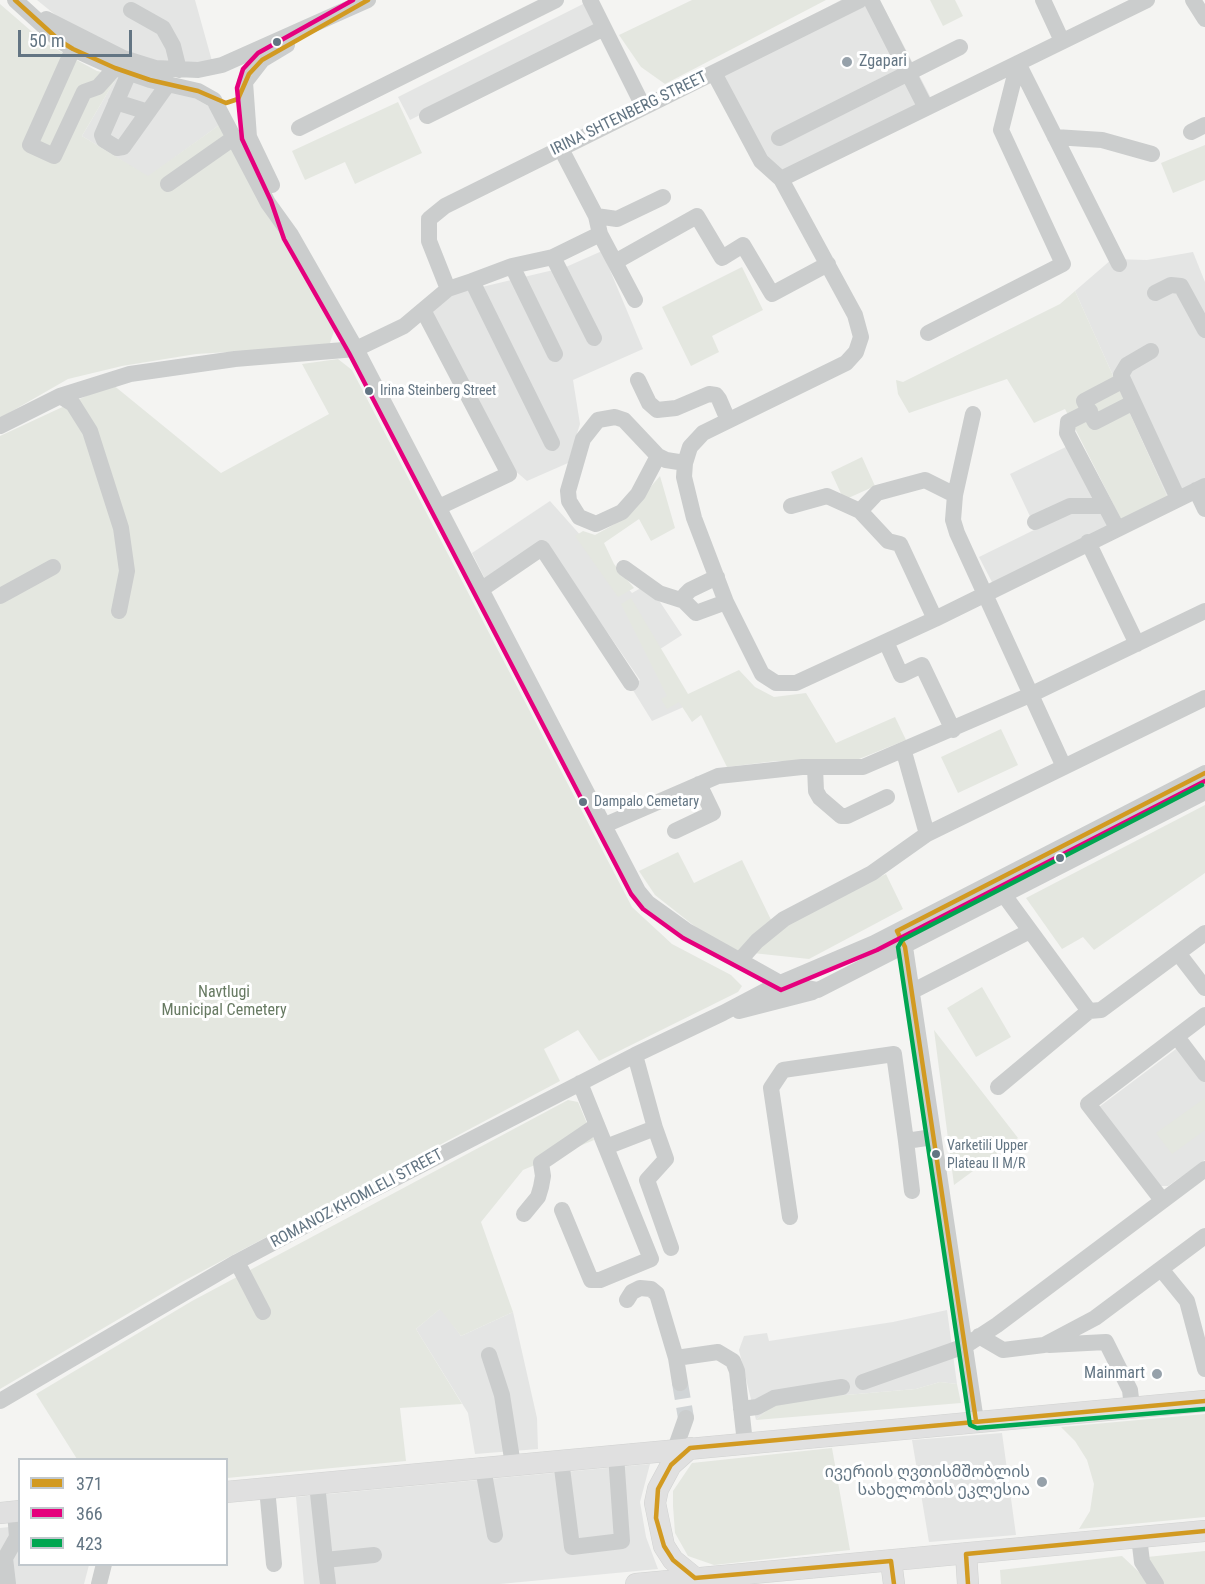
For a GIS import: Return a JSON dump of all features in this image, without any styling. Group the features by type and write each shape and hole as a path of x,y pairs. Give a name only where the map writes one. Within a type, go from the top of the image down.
{"main road":[{"path":"228,1492 1205,1401"},
{"path":"689,1448 671,1465 658,1489 655,1503 664,1546 673,1560 695,1578"},
{"path":"636,1584 1205,1532"},
{"path":"966,1554 968,1584"},
{"path":"891,1561 894,1584"}],"street":[{"path":"299,128 556,0"},
{"path":"590,0 643,106"},
{"path":"714,73 860,0"},
{"path":"871,0 926,108"},
{"path":"1042,0 1062,41"},
{"path":"781,179 1147,0"},
{"path":"1193,0 1205,19"},
{"path":"362,2 211,71 206,83 212,97 268,203 291,235 356,349 638,891 648,903 687,931 780,983 818,990"},
{"path":"19,3 60,41 73,48 122,70 226,103 232,102 262,60 362,2"},
{"path":"19,3 123,58 154,68 179,70 219,66 234,67 244,85 249,137 278,198 291,235"},
{"path":"131,10 163,28 173,46 179,70"},
{"path":"427,116 604,28"},
{"path":"779,138 960,47"},
{"path":"73,48 30,145 54,156 84,92 98,87 122,70"},
{"path":"1018,63 1119,264"},
{"path":"928,333 1063,264 1001,130 1018,63"},
{"path":"122,70 116,102 102,135 104,140 117,148 123,147 168,84"},
{"name":"IRINA SHTENBERG STREET","path":"448,289 429,241 429,219 445,206 560,147 714,73 761,162 781,179 855,315 861,337 856,352 846,363 703,433 690,447 686,463"},
{"path":"116,102 148,112"},
{"path":"168,184 235,137"},
{"path":"1055,137 1102,140 1152,154"},
{"path":"560,147 596,216 600,234 636,300"},
{"path":"596,216 617,219 663,197"},
{"path":"615,262 697,216 722,258 743,246 772,294 828,264"},
{"path":"0,426 60,396 130,374 235,359 356,349 404,326 448,289 512,266 553,257 600,234"},
{"path":"553,257 594,338"},
{"path":"512,266 555,354"},
{"path":"472,280 552,443"},
{"path":"1155,293 1171,285 1180,286 1205,330"},
{"path":"423,310 509,474 439,507"},
{"path":"1151,351 1122,369 1122,381 1175,492"},
{"path":"638,380 649,403 657,410 676,408 710,394 719,399 728,420"},
{"path":"1122,381 1084,401 1095,422 1132,403"},
{"path":"60,396 73,404 90,431 121,528 127,571 119,611"},
{"path":"1090,411 1068,422 1066,433 1117,528"},
{"path":"973,414 955,495 953,520 1064,767"},
{"path":"658,456 638,494 622,512 596,524 579,518 570,501 568,492 583,438 598,420 615,417 624,420 658,456 666,460 686,463 684,477 694,518 726,602 762,674 776,683 796,683 886,642 1200,488 1205,509"},
{"path":"860,511 877,493 925,480 955,495"},
{"path":"792,506 827,496 860,511 888,541 900,544 935,619"},
{"path":"1035,522 1070,506 1105,506"},
{"path":"1088,542 1137,644"},
{"path":"482,588 542,548 631,683"},
{"path":"0,596 53,567"},
{"path":"624,568 659,592 684,601 696,613 726,602"},
{"path":"684,601 690,590 717,577"},
{"path":"605,825 718,776 776,768 863,767 904,752 1030,695 1205,611"},
{"path":"886,642 901,675 922,665 953,730"},
{"path":"740,960 757,941 784,919 872,873 927,834 1205,698"},
{"path":"904,752 927,834"},
{"path":"815,767 816,791 820,798 841,816 847,816 887,797"},
{"name":"ROMANOZ KHOMLELI STREET","path":"0,1401 237,1262 580,1083 723,1014 780,983 897,931 1205,773"},
{"path":"675,831 713,813 699,784"},
{"name":"ROMANOZ KHOMLELI STREET","path":"723,1014 765,1006 818,990 1205,792"},
{"path":"1004,896 1089,1011"},
{"path":"912,992 1030,930"},
{"path":"897,931 905,947 976,1421"},
{"path":"998,1087 1089,1011 1101,1010 1205,933"},
{"path":"1178,953 1205,988"},
{"path":"765,1006 776,994 780,983"},
{"path":"1162,1200 1088,1104 1205,1015"},
{"path":"1177,1037 1205,1074"},
{"path":"790,1217 771,1088 783,1070 894,1054 912,1191"},
{"path":"635,1055 666,1159 647,1180 671,1248"},
{"path":"562,1210 591,1280 600,1280 651,1259 580,1083"},
{"path":"525,1215 538,1197 541,1188 543,1176 541,1163 597,1125"},
{"path":"606,1147 655,1128"},
{"path":"906,1141 933,1137"},
{"path":"863,1382 965,1346 1205,1169"},
{"path":"1044,1346 1095,1318 1205,1236"},
{"path":"237,1262 263,1312"},
{"path":"1161,1269 1187,1301 1205,1369"},
{"path":"627,1300 632,1292 640,1288 651,1289 657,1294 676,1358 680,1383"},
{"path":"979,1336 1003,1350 1107,1342 1130,1390 1132,1407"},
{"path":"676,1358 718,1352 733,1361 745,1443"},
{"path":"489,1355 502,1395 513,1465"},
{"path":"741,1409 757,1407 774,1398 842,1387"},
{"path":"689,1448 686,1420 689,1448"},
{"path":"561,1460 572,1547 622,1541 616,1455"},
{"path":"483,1468 495,1535"},
{"path":"317,1484 328,1584"},
{"path":"267,1488 274,1564"},
{"path":"8,1584 6,1558 17,1537 12,1512"},
{"path":"1139,1537 1142,1562 1156,1584"},
{"path":"325,1560 374,1555"},
{"path":"99,1584 104,1566"}],"shaded area":[{"path":"37,0 195,0 212,61 160,66 80,35"},
{"path":"841,0 880,0 932,100 788,170 778,171 769,164 716,66"},
{"path":"585,3 596,26 410,120 398,97"},
{"path":"118,75 191,96 208,106 222,123 148,177 82,136"},
{"path":"602,251 643,349 573,380 580,424 568,463 527,481 513,469 431,312 444,296 566,267"},
{"path":"1193,252 1205,282 1205,479 1168,498 1075,291 1112,259 1147,260"},
{"path":"1070,445 1111,528 994,586 979,557 1036,529 1010,474"},
{"path":"550,501 632,593 648,584 682,635 657,651 688,705 652,721 631,687 640,680 546,543 486,581 472,553"},
{"path":"1180,1046 1205,1082 1205,1160 1168,1186 1160,1186 1099,1107"},
{"path":"441,1308 461,1336 513,1312 537,1418 538,1449 475,1454 468,1413 416,1329"},
{"path":"947,1310 957,1384 940,1382 916,1389 787,1400 769,1408 756,1420 739,1350 744,1336 767,1333 769,1341 893,1322"},
{"path":"1002,1433 1016,1535 929,1542 912,1440"},
{"path":"650,1464 640,1502 646,1537 658,1569 500,1584 304,1584 296,1497"},
{"path":"18,1526 18,1566 89,1566 84,1584 0,1584 0,1528"}],"green space":[{"path":"692,0 826,0 665,84 641,67 619,35"},
{"path":"930,0 955,0 963,16 943,26"},
{"path":"0,4 45,43 97,71 118,75 82,136 148,176 222,123 334,331 329,346 196,354 122,366 68,379 0,418"},
{"path":"398,102 422,153 355,184 345,162 305,180 292,151"},
{"path":"1205,145 1205,180 1173,193 1161,163"},
{"path":"742,267 763,310 712,336 719,352 691,366 662,307"},
{"path":"1075,291 1168,498 1122,521 1065,409 1034,423 1007,379 909,413 898,394 896,380 903,382 1060,304"},
{"name":"Navtlugi Municipal Cemetery","path":"338,359 352,370 632,907 672,944 731,975 742,986 738,992 599,1061 578,1030 544,1049 560,1081 180,1283 0,1389 0,436 112,384 221,473 329,414 302,364"},
{"path":"862,457 875,486 844,500 831,472"},
{"path":"660,476 675,528 651,541 639,519 604,543 614,564 634,588 618,597 575,536 583,531 595,535 622,520"},
{"path":"631,598 688,694 739,670 755,687 774,697 806,693 836,743 895,717 906,740 854,761 776,761 727,767 701,715 692,722 679,702 667,709 661,699 667,696 621,604"},
{"path":"1001,729 1018,765 958,793 941,757"},
{"path":"1205,805 1205,873 1094,950 1083,937 1062,949 1026,898"},
{"path":"678,852 694,883 742,860 775,928 886,874 903,909 809,959 734,951 707,936 655,895 639,871"},
{"path":"982,987 1011,1037 976,1057 947,1008"},
{"path":"934,1030 1018,1138 954,1185"},
{"path":"1205,1098 1205,1130 1172,1154 1156,1133"},
{"path":"568,1100 578,1102 594,1140 523,1170 481,1222 513,1312 461,1336 440,1309 416,1329 462,1404 400,1408 406,1461 228,1478 228,1458 76,1458 36,1394 192,1301"},
{"path":"940,1382 957,1384 961,1403 756,1420 769,1408 787,1400 916,1389"},
{"path":"1205,1414 1205,1517 1079,1529 1090,1511 1094,1484 1087,1460 1075,1441 1061,1427"},
{"path":"832,1448 850,1550 714,1565 688,1556 675,1533 673,1491 692,1463"},
{"path":"1205,1551 1205,1584 1163,1584 1147,1557"},
{"path":"1122,1556 1141,1574 1147,1584 1001,1584 1000,1570"}],"tunnel":[{"path":"680,1383 686,1418"}],"transit line":[{"name":"371","path":"15,0 60,41 73,49 115,68 150,80 198,91 226,103 238,99 249,74 262,60 368,0"},
{"name":"366","path":"353,0 258,53 243,69 237,88 242,139 271,201 284,239 349,353 631,894 643,909 683,938 781,990 877,950 1205,781"},
{"name":"371","path":"976,1421 905,947 897,931 1205,773"},
{"name":"423","path":"1202,785 902,940 898,947 970,1425 977,1428 1205,1409"},
{"name":"371","path":"894,1584 891,1561 695,1578 673,1560 664,1546 656,1518 658,1489 671,1465 690,1448 1205,1401"},
{"name":"371","path":"968,1584 966,1554 1205,1531"}],"place":[{"name":"Zgapari","path":"847,62"},
{"name":"Irina Steinberg Street","path":"369,391"},
{"name":"Dampalo Cemetary","path":"583,802"},
{"name":"Varketili Upper Plateau II M/R","path":"936,1154"},
{"name":"Mainmart","path":"1157,1374"},
{"name":"ივერიის ღვთისმშობლის სახელობის ეკლესია","path":"1042,1482"}]}
